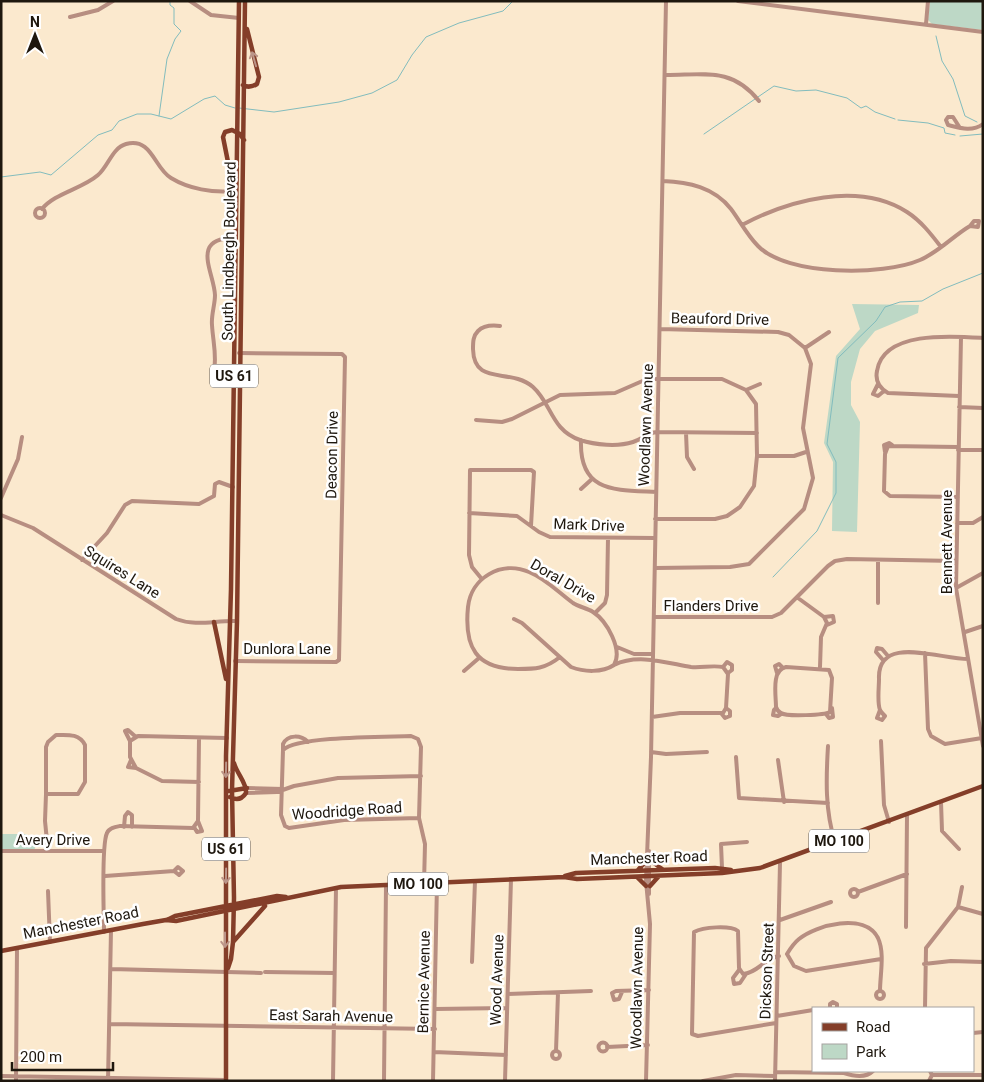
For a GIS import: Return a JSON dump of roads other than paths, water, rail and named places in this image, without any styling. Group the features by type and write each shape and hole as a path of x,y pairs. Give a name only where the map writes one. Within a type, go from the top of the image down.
{"main road":[{"name":"South Lindbergh Boulevard","path":"226,738 230,621 239,1"},
{"name":"South Lindbergh Boulevard","path":"232,756 237,621 245,1"},
{"path":"238,78 244,86 254,86 257,84 259,77 245,20"},
{"path":"236,200 223,139 228,131 237,132 244,140"},
{"path":"214,622 228,691"},
{"name":"US 61","path":"226,738 225,959 228,970"},
{"path":"232,756 238,774 247,791"},
{"name":"US 61","path":"226,1080 228,970 233,942 234,904 232,756"},
{"name":"Manchester Road","path":"648,873 660,876 722,873 760,868 780,863 983,786"},
{"path":"232,790 247,791 242,798 232,798 226,792 232,790"},
{"path":"660,876 648,886 636,874 649,860 664,870"},
{"name":"Manchester Road","path":"1,951 166,920 176,921 268,904 288,897 336,888 564,877 577,879 664,870 722,868 735,871"},
{"name":"Manchester Road","path":"166,920 174,916 234,904 277,896 288,897"},
{"path":"233,942 259,911 268,904"}],"street":[{"path":"70,17 98,10 113,1"},
{"path":"190,1 211,15 238,18"},
{"name":"Woodlawn Avenue","path":"646,1081 649,990 648,873 666,75 666,1"},
{"path":"738,1 983,32"},
{"path":"926,24 928,1"},
{"path":"666,75 719,74 741,82 760,101"},
{"path":"960,128 972,129 983,124"},
{"path":"42,209 99,175 113,154 125,144 139,143 145,147 169,177 184,184 210,191 234,191"},
{"path":"663,181 681,182 705,189 730,207 756,245 767,254 786,262 811,267 854,270 900,266 918,261 970,226"},
{"path":"742,225 798,202 829,197 866,198 885,202 906,212 919,221 941,247"},
{"path":"214,371 216,348 212,324 215,294 206,259 210,248 217,242 222,239 236,238"},
{"path":"500,326 486,326 476,334 473,341 473,360 476,366 486,373 511,376 526,381 538,392 543,403 563,431 581,440 618,445 636,441 649,433 657,432 756,433"},
{"name":"Beauford Drive","path":"660,329 778,332 789,335 805,348"},
{"path":"655,568 730,567 749,564 804,509 813,478 806,452 803,428 811,364 805,348 829,332"},
{"name":"Bennett Avenue","path":"960,337 956,588 983,746"},
{"path":"884,391 878,396 872,394 878,384 878,366 888,351 895,346 920,339 983,338"},
{"name":"Deacon Drive","path":"239,352 303,352 342,354 345,357 339,660"},
{"path":"476,420 482,422 507,421 560,395 615,393 647,379 722,380 746,390 756,404 757,456 754,486 740,507 728,516 714,519 655,519"},
{"path":"746,390 760,384"},
{"path":"878,384 888,394 959,396"},
{"path":"959,407 983,408"},
{"path":"686,433 687,457 694,469"},
{"path":"1,498 18,459 22,437"},
{"path":"581,440 582,461 592,478 613,490 656,492"},
{"path":"958,497 890,496 884,491 885,452 890,445 983,450"},
{"path":"757,456 794,456 806,452"},
{"path":"532,526 534,472 531,470 470,470 468,554 472,568 481,578 471,592 468,612 469,642 479,658 496,668 541,669 560,658"},
{"path":"581,489 592,478"},
{"path":"82,560 107,533 125,505 138,500 202,504 214,496 215,484 219,482 232,487"},
{"name":"Mark Drive","path":"469,513 517,516 550,536 655,538"},
{"name":"Squires Lane","path":"1,516 33,528 82,560 94,565 176,619 199,625 237,621"},
{"path":"957,523 973,523 983,517"},
{"path":"595,613 605,603 607,595 608,538"},
{"path":"878,560 878,603"},
{"name":"Flanders Drive","path":"654,617 772,618 798,598 835,561 956,561"},
{"name":"Doral Drive","path":"481,578 493,571 511,569 529,571 543,579 575,604 595,613 617,647"},
{"path":"956,588 983,573"},
{"path":"798,598 824,617 827,625"},
{"path":"820,668 821,637 827,625 835,620 832,616 824,617"},
{"path":"514,619 571,667 584,670 606,669 628,660 653,660 693,667 723,667"},
{"path":"964,632 983,626"},
{"path":"614,665 618,653 617,647"},
{"path":"617,647 634,654 653,654"},
{"path":"883,660 876,652 877,648 881,648 888,656"},
{"path":"618,653 628,660"},
{"path":"880,710 879,671 883,660 888,656 899,653 925,653 950,659 968,659"},
{"path":"925,653 928,729 931,736 945,744 982,738"},
{"path":"464,671 479,658"},
{"name":"Dunlora Lane","path":"236,661 336,662 339,660"},
{"path":"652,717 680,713 721,713 726,708 728,673 732,670 732,665 727,662 723,667"},
{"path":"723,667 728,673"},
{"path":"782,667 820,668 829,670 832,675 829,711 778,711 777,673 782,667"},
{"path":"721,713 725,718 730,716 730,711 726,708"},
{"path":"978,714 983,713"},
{"path":"136,737 131,731 126,731 130,741 131,760 136,768 162,782 199,782"},
{"path":"46,794 78,794 84,788 85,745 80,738 56,735 48,742 46,794 45,821 48,851"},
{"path":"283,789 283,744 288,738 298,736 308,742"},
{"path":"283,750 292,745 326,739 411,736 418,739 421,748 419,818 425,844 424,884"},
{"path":"130,741 136,737 226,738"},
{"path":"194,827 197,832 202,831 198,822 199,738"},
{"path":"881,740 884,805 889,822"},
{"path":"828,746 828,803 830,826 835,842"},
{"path":"651,752 666,754 707,752"},
{"path":"736,757 740,798 828,803"},
{"path":"778,760 784,802"},
{"path":"247,791 278,792 283,789 338,778 421,776"},
{"name":"Woodridge Road","path":"283,789 281,815 285,826 288,828 344,820 419,818"},
{"path":"941,802 942,831 959,849"},
{"path":"124,826 125,816 128,812 132,816 132,827"},
{"path":"906,927 907,815"},
{"path":"194,827 198,822"},
{"path":"104,932 104,851 107,833 110,829 124,826 194,827"},
{"path":"722,868 721,844 746,842"},
{"name":"Avery Drive","path":"1,851 104,851"},
{"name":"Dickson Street","path":"775,1081 780,863"},
{"path":"105,876 174,871"},
{"path":"858,892 907,874"},
{"name":"Wood Avenue","path":"505,1081 511,879"},
{"path":"472,962 475,881"},
{"name":"Bernice Avenue","path":"433,1081 437,883"},
{"path":"384,1081 386,885"},
{"path":"925,1007 924,964 927,943 958,907 962,887"},
{"path":"333,1081 336,888"},
{"path":"48,891 50,942"},
{"path":"780,920 831,902"},
{"path":"958,907 983,914"},
{"path":"776,1023 698,1036 692,1034 695,931 732,928 738,931 739,969 733,978 734,984 740,983 746,974 773,957 787,954 797,940 804,935 852,922 861,923 873,930 880,945 880,991"},
{"path":"108,1079 111,930"},
{"path":"16,1078 17,948"},
{"path":"787,954 794,966 806,971 881,959"},
{"path":"924,964 951,961 983,962"},
{"path":"111,969 334,973"},
{"path":"739,969 746,974"},
{"path":"622,992 635,989 649,990"},
{"path":"508,994 591,991"},
{"path":"556,1051 558,993"},
{"path":"830,1007 833,1002 836,1004 836,1007"},
{"path":"435,1009 507,1008"},
{"path":"777,1016 812,1010"},
{"name":"East Sarah Avenue","path":"110,1024 435,1029"},
{"path":"607,1047 648,1045"},
{"path":"434,1052 506,1055"},
{"path":"703,1081 736,1075 845,1072 865,1076 871,1072"},
{"path":"930,1081 931,1073 983,1075"},
{"path":"1,1076 16,1078 226,1080"}],"waterway":[{"path":"159,116 167,59 175,39 181,31 174,24 174,8 170,5 170,1"},
{"path":"239,108 274,112 339,102 372,93 397,80 412,55 426,37 459,23 503,11 513,1"},
{"path":"936,36 942,61 953,79 965,116 977,122"},
{"path":"704,134 774,86 796,91 816,90 847,98 861,108 866,106 875,112 895,119"},
{"path":"1,177 40,172 51,175 98,135 112,130 119,121 137,114 151,114 171,119 204,99 215,96 225,105 235,108"},
{"path":"898,120 928,123 944,128 945,133 955,135"},
{"path":"960,136 983,134"},
{"path":"773,577 817,531 836,493 836,462 827,444 838,358 876,321 885,307 900,302 922,301 943,289 983,273"}]}
